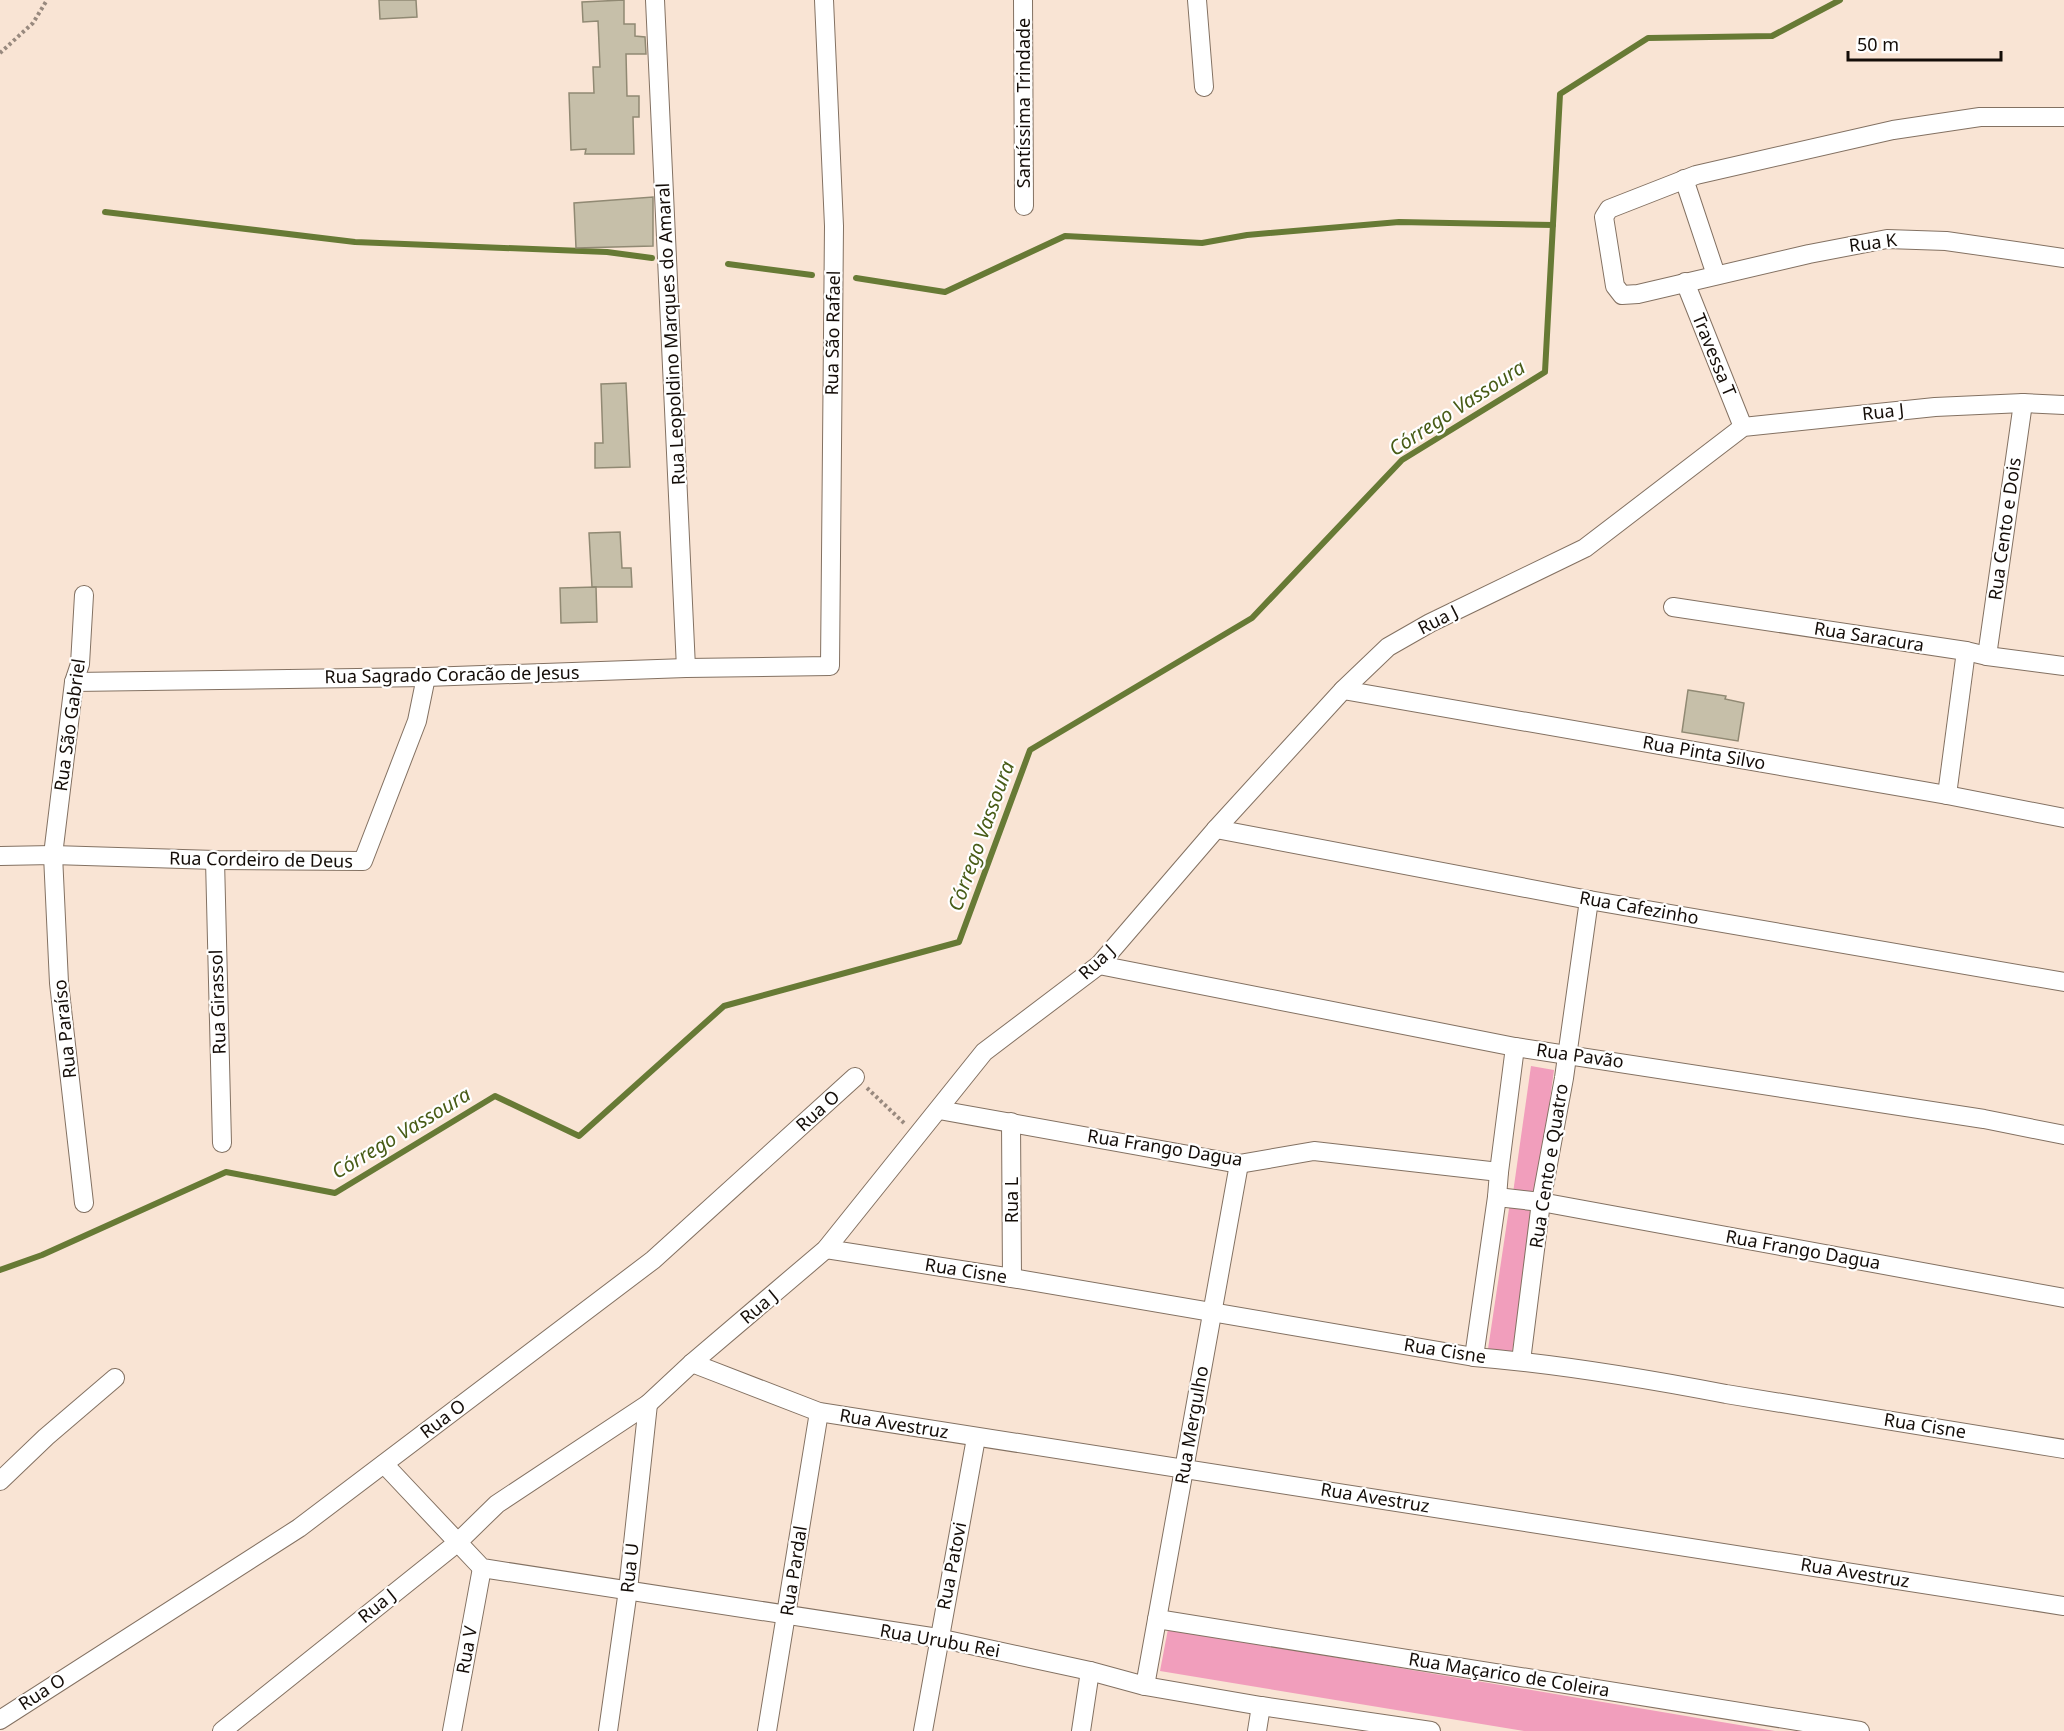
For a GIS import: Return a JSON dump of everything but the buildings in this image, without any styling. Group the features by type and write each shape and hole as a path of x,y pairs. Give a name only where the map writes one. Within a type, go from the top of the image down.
{"street":[{"name":"Rua Leopoldino Marques do Amaral","path":"655,0 686,668"},
{"name":"Rua São Rafael","path":"824,0 834,226 830,666"},
{"name":"Santíssima Trindade","path":"1023,0 1024,206"},
{"path":"1197,0 1204,87"},
{"path":"1716,275 1684,179 1893,130 1980,117 2064,117"},
{"name":"Rua K","path":"1684,179 1609,209 1604,217 1615,286 1622,295 1638,294 1887,238 1946,241 2064,258"},
{"name":"Travessa T","path":"1685,282 1743,427"},
{"name":"Rua J","path":"222,1731 457,1543 497,1504 648,1404 692,1363 826,1249 984,1052 1098,965 1216,829 1342,690 1388,647 1430,623 1585,548 1743,427 1935,407 2023,403 2064,405"},
{"name":"Rua Cento e Dois","path":"1987,656 2023,403"},
{"name":"Rua São Gabriel","path":"53,855 75,682 80,664 84,595"},
{"name":"Rua Saracura","path":"1673,607 2064,666"},
{"path":"1947,795 1966,651"},
{"name":"Rua Sagrado Coracão de Jesus","path":"75,682 426,677 686,668 830,666"},
{"name":"Rua Cordeiro de Deus","path":"0,856 363,861 417,721 426,677"},
{"name":"Rua Pinta Silvo","path":"1342,690 1947,795 2064,818"},
{"name":"Rua Cafezinho","path":"1216,829 1589,900 2064,982"},
{"name":"Rua Paraíso","path":"53,855 59,983 84,1203"},
{"name":"Rua Girassol","path":"215,860 222,1143"},
{"name":"Rua Cento e Quatro","path":"1521,1361 1541,1202 1589,900"},
{"name":"Rua Pavão","path":"1098,965 1515,1047 1566,1053 1984,1119 2064,1135"},
{"path":"1474,1357 1497,1197 1515,1047"},
{"name":"Rua O","path":"0,1719 299,1528 653,1260 855,1077"},
{"name":"Rua Frango Dagua","path":"939,1110 1239,1164 1314,1151 1499,1172"},
{"name":"Rua L","path":"1011,1122 1012,1278"},
{"name":"Rua Mergulho","path":"1145,1686 1239,1164"},
{"name":"Rua Frango Dagua","path":"1497,1197 1541,1202 2064,1298"},
{"name":"Rua Cisne","path":"826,1249 1012,1278 1474,1357 1521,1361 1676,1384 2064,1449"},
{"name":"Rua Avestruz","path":"692,1363 819,1412 2064,1606"},
{"path":"0,1481 46,1437 115,1378"},
{"name":"Rua U","path":"608,1731 628,1590 648,1404"},
{"name":"Rua Pardal","path":"767,1731 819,1412"},
{"name":"Rua Patovi","path":"923,1731 976,1438"},
{"path":"384,1464 482,1568"},
{"name":"Rua Urubu Rei","path":"482,1568 938,1638 1090,1671 1145,1686 1431,1731"},
{"name":"Rua V","path":"452,1731 482,1568"},
{"name":"Rua Maçarico de Coleira","path":"1157,1619 1860,1731"},
{"path":"1081,1731 1090,1671"},
{"path":"1257,1731 1261,1706"}],"path":[{"path":"0,53 33,23 47,0"},
{"path":"855,1077 917,1137"}],"shaded area":[{"path":"1531,1066 1554,1070 1537,1196 1513,1193"},
{"path":"1510,1202 1534,1206 1512,1353 1488,1349"},
{"path":"1168,1629 1775,1731 1524,1731 1160,1671"}],"waterway":[{"name":"Córrego Vassoura","path":"0,1270 42,1255 226,1172 335,1193 495,1096 579,1136 724,1006 959,942 1030,750 1252,618 1402,460 1545,372 1560,94 1648,38 1772,36 1840,0"},
{"path":"105,212 355,242 607,252 652,258"},
{"path":"856,278 945,292 1065,236 1202,243 1247,235 1399,222 1553,225"},
{"path":"728,264 812,275"}]}
